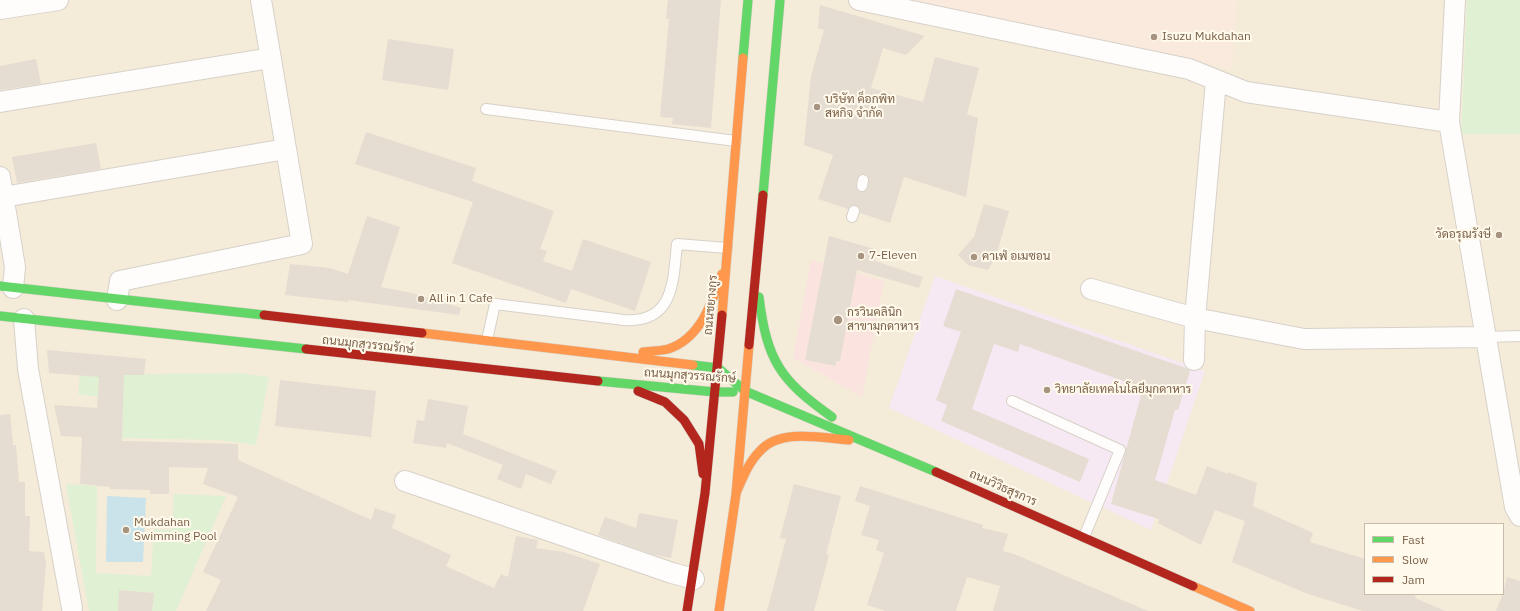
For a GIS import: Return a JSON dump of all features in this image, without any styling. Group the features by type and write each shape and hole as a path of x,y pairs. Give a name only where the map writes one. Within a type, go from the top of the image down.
{"main road":[{"name":"ถนนชยางกูร","path":"687,611 694,579 705,493 718,368 748,0"},
{"path":"719,611 736,494 780,0"},
{"path":"756,261 762,326 770,355 786,382 804,398 868,442"},
{"path":"616,356 670,348 687,338 703,322 714,300 726,262"},
{"name":"ถนนมุกสุวรรณรักษ์","path":"7,287 300,324 487,340 718,368 745,391"},
{"name":"ถนนมุกสุวรรณรักษ์","path":"0,316 297,346 617,383 715,392 745,391"},
{"path":"617,383 665,402 684,420 699,444 705,493"},
{"name":"ถนนวิวิธสุรการ","path":"745,391 868,442 1250,611"},
{"path":"736,494 747,469 757,454 771,442 798,437 868,442"}],"street":[{"path":"0,9 58,0"},
{"path":"117,300 120,281 302,244 261,0"},
{"path":"859,0 1189,69 1246,92 1449,122"},
{"path":"1455,0 1449,122 1515,507 1520,516"},
{"path":"0,102 271,58"},
{"path":"1194,360 1195,318 1216,80"},
{"path":"3,198 286,149"},
{"path":"0,177 15,267 7,287"},
{"path":"1091,289 1195,318 1304,339 1486,337"},
{"path":"24,319 28,369 72,608"},
{"path":"405,481 672,573 694,579"}],"lane":[{"path":"486,109 736,141"},
{"path":"487,340 495,304 624,320 636,321 648,318 659,311 667,301 672,290 677,244 727,248"},
{"path":"1486,337 1520,336"},
{"path":"1012,401 1120,450 1084,537"}],"shaded area":[{"path":"0,0 1520,0 1520,611 0,611"},
{"name":"Isuzu Mukdahan","path":"914,0 1237,0 1232,70 913,4"},
{"name":"กรวินคลินิก สาขามุกดาหาร","path":"811,260 884,281 862,397 793,358"},
{"name":"วิทยาลัยเทคโนโลยีมุกดาหาร","path":"935,276 1205,371 1151,530 889,408"}],"green space":[{"path":"1467,0 1520,0 1520,134 1461,134"},
{"path":"240,373 269,377 256,445 220,440 122,438 123,398 98,397 78,394 80,375"},
{"path":"66,484 97,486 96,573 151,576 154,529 172,530 174,494 226,496 176,611 152,611 154,593 120,590 118,611 89,611"}],"water":[{"name":"Mukdahan Swimming Pool","path":"107,496 146,498 143,562 106,562"}],"building":[{"path":"668,0 721,0 711,128 672,124 673,118 660,117 669,19 666,19"},
{"path":"820,5 925,36 906,55 883,48 871,88 923,102 935,57 979,68 967,114 978,118 966,197 904,177 890,223 860,213 860,209 856,205 852,205 848,209 818,199 833,155 804,145 811,76 824,30 818,28","holes":["861,174 867,175 869,181 867,190 861,192 858,191 856,185 858,176"]},
{"path":"388,39 454,49 448,90 382,80"},
{"path":"36,59 41,84 0,90 0,66"},
{"path":"366,132 476,168 472,181 554,211 540,249 547,251 543,261 572,271 583,239 651,262 635,311 571,289 566,303 452,263 473,202 355,164"},
{"path":"96,143 101,169 17,183 12,157"},
{"path":"984,204 1009,211 996,256 988,270 968,265 958,255 974,237"},
{"path":"367,216 400,227 381,287 412,293 461,308 459,315 348,300 348,302 285,295 290,264 330,268 348,274"},
{"path":"829,236 878,250 875,261 923,277 919,288 857,270 840,361 836,361 836,366 805,360"},
{"path":"956,289 1186,368 1190,371 1178,410 1175,410 1155,480 1196,495 1207,466 1257,483 1253,506 1313,533 1310,542 1364,559 1364,595 1416,595 1415,598 1445,611 1363,611 1308,594 1232,562 1245,521 1215,510 1201,545 1158,523 1159,519 1111,504 1143,388 1020,344 1018,352 994,344 972,409 1089,459 1080,482 941,421 947,405 936,400 961,332 943,326"},
{"path":"47,350 146,359 144,375 124,375 122,441 238,444 238,460 371,520 375,508 396,515 392,528 451,555 446,566 494,588 501,574 508,577 516,536 538,540 536,548 564,552 600,564 583,611 206,611 221,580 203,572 238,497 203,484 208,468 169,467 169,494 150,494 150,490 110,489 110,487 80,484 82,437 61,436 54,405 97,408 99,377 49,373"},
{"path":"280,380 376,391 371,437 275,426"},
{"path":"428,399 468,406 463,434 557,471 551,484 526,474 521,489 497,479 503,465 447,443 446,448 413,443 417,420 424,421"},
{"path":"10,414 13,445 16,445 19,482 25,482 25,516 30,516 29,551 44,552 46,564 42,611 0,611 0,415"},
{"path":"794,484 841,496 826,554 829,555 814,611 767,611 786,539 780,538"},
{"path":"860,486 983,525 982,528 1008,534 1003,551 1014,554 1148,611 993,611 1000,586 967,577 956,611 886,611 867,605 884,553 876,550 879,540 861,535 870,506 855,501"},
{"path":"639,513 678,520 671,558 651,554 598,535 605,517 636,528"},
{"path":"1507,577 1520,581 1520,611 1496,611 1503,595 1504,595"},
{"path":"119,590 154,593 152,611 118,611"}],"traffic: fast":[{"path":"743,58 748,0"},
{"path":"763,195 780,0"},
{"path":"0,286 264,315"},
{"path":"759,297 766,338 779,367 788,380 800,392 832,417"},
{"path":"0,316 306,349"},
{"path":"693,365 718,368 745,391 936,472"},
{"path":"598,381 715,392 733,392"}],"traffic: slow":[{"path":"722,315 743,58"},
{"path":"643,352 668,349 689,337 697,329 709,308 722,274"},
{"path":"422,333 693,365"},
{"path":"719,611 736,494 749,345"},
{"path":"737,491 753,460 768,444 779,439 802,436 849,440"},
{"path":"1193,586 1250,611"}],"traffic: jam":[{"path":"749,345 763,195"},
{"path":"264,315 422,333"},
{"path":"687,611 705,493 722,315"},
{"path":"306,349 598,381"},
{"path":"638,391 665,402 684,420 699,444 703,474"},
{"path":"936,472 1193,586"}],"place":[{"name":"Isuzu Mukdahan","path":"1154,37"},
{"name":"บริษัท ค็อกพิท สหกิจ จำกัด","path":"817,107"},
{"name":"วัดอรุณรังษี","path":"1499,235"},
{"name":"7-Eleven","path":"861,256"},
{"name":"คาเฟ่ อเมซอน","path":"974,257"},
{"name":"All in 1 Cafe","path":"421,299"},
{"name":"กรวินคลินิก สาขามุกดาหาร","path":"838,320"},
{"name":"วิทยาลัยเทคโนโลยีมุกดาหาร","path":"1047,390"},
{"name":"Mukdahan Swimming Pool","path":"126,530"}]}
